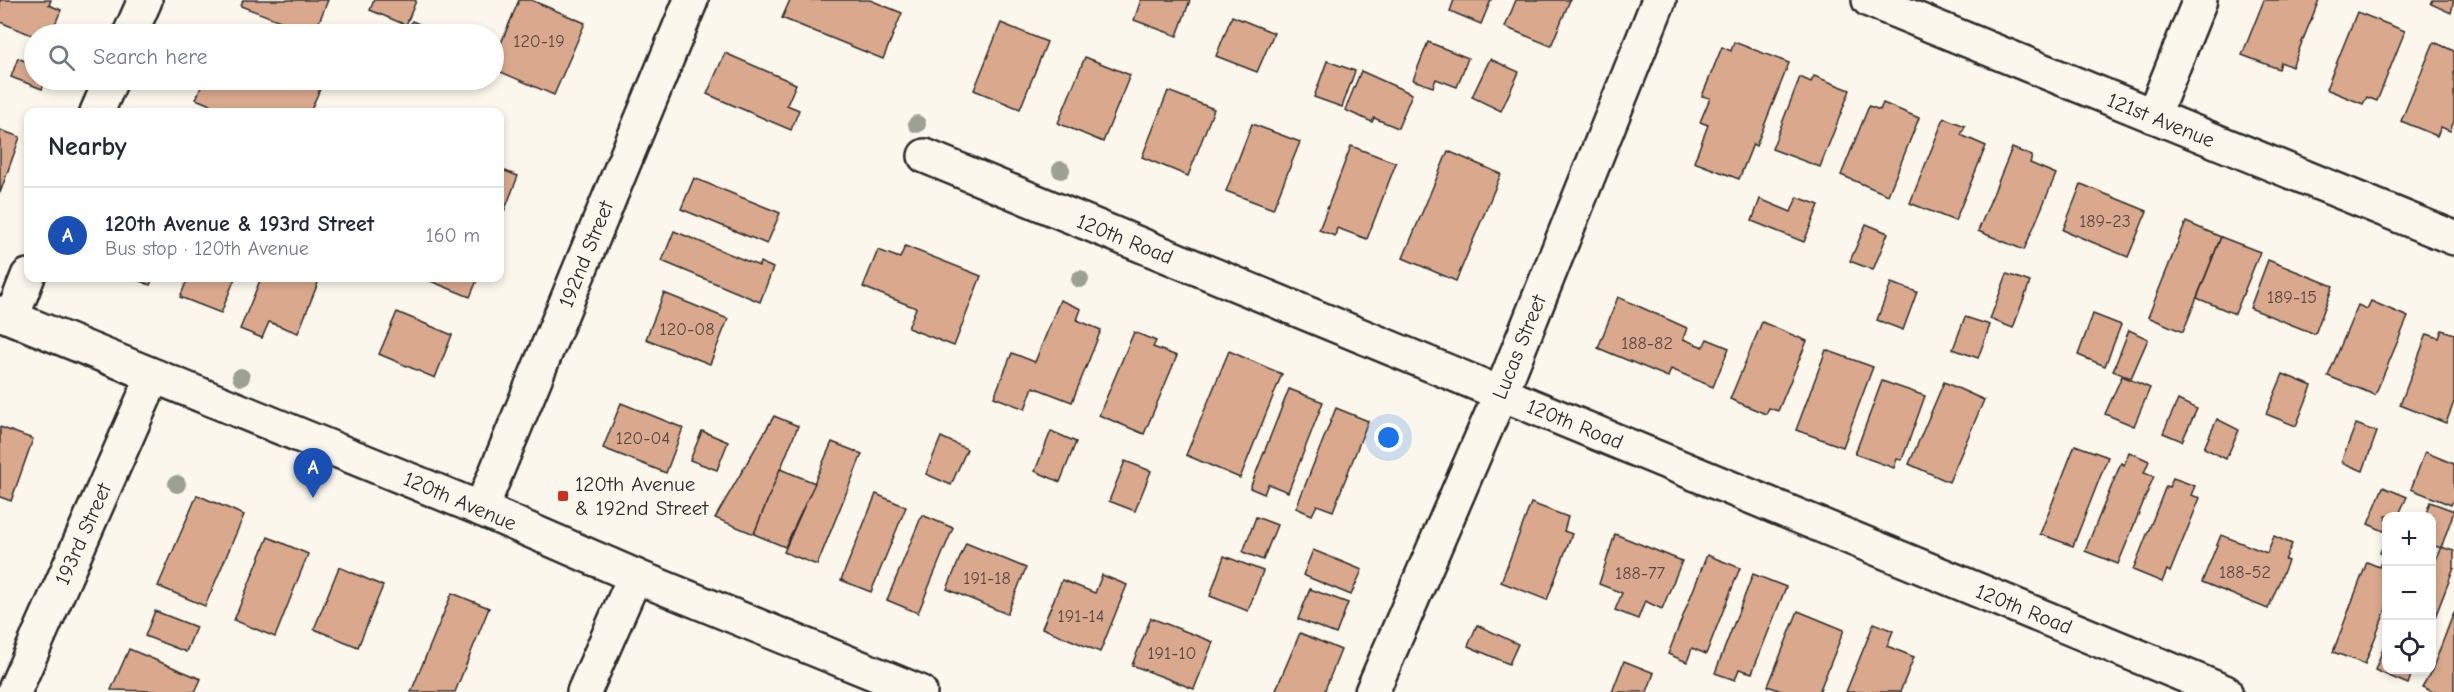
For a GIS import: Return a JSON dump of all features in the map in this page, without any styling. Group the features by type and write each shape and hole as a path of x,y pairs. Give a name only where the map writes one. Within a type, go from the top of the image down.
{"street":[{"path":"134,24 144,0"},
{"name":"192nd Street","path":"481,508 691,0"},
{"name":"Lucas Street","path":"1372,692 1501,393 1659,0"},
{"name":"121st Avenue","path":"1869,0 2454,238"},
{"path":"2153,116 2200,0"},
{"path":"99,108 107,90"},
{"name":"120th Road","path":"925,156 2225,692"},
{"path":"6,315 25,282"},
{"name":"120th Avenue","path":"6,315 153,377 481,508 635,576 920,692"},
{"name":"193rd Street","path":"14,692 153,377"},
{"path":"584,692 635,576"}],"building":[{"path":"0,0 51,0 49,5 61,10 55,24 24,24 24,32 0,22"},
{"path":"243,0 328,0 318,24 288,24 241,6"},
{"path":"374,0 416,1 406,24 370,10"},
{"path":"519,0 531,0 585,23 554,95 504,73 504,36"},
{"path":"790,0 870,0 902,13 883,59 782,18"},
{"path":"1141,0 1190,0 1177,36 1134,20"},
{"path":"1454,0 1491,0 1481,24 1450,11"},
{"path":"1516,0 1570,0 1551,46 1505,27"},
{"path":"2264,0 2319,0 2292,67 2281,62 2279,69 2242,55"},
{"path":"2433,0 2454,0 2451,13 2431,4"},
{"path":"2357,12 2405,31 2377,101 2367,97 2363,104 2326,89"},
{"path":"1232,16 1274,33 1257,72 1216,56"},
{"path":"1001,23 1047,42 1020,109 974,90"},
{"path":"1428,42 1468,58 1457,87 1436,79 1433,87 1413,80"},
{"path":"1734,42 1789,63 1756,146 1753,144 1739,179 1694,162 1708,125 1700,122 1710,98 1702,96 1722,47 1731,51"},
{"path":"2434,42 2454,51 2454,121 2450,131 2441,127 2437,136 2401,121"},
{"path":"725,53 796,84 787,105 799,110 791,130 707,94"},
{"path":"1085,57 1130,75 1103,142 1058,123"},
{"path":"18,58 24,61 24,82 11,77"},
{"path":"1490,59 1519,72 1501,111 1472,97"},
{"path":"1327,61 1355,71 1342,107 1314,97"},
{"path":"1361,71 1412,94 1398,128 1374,118 1372,122 1345,110"},
{"path":"1814,76 1850,90 1820,167 1772,149 1800,77 1811,82"},
{"path":"200,90 320,90 312,108 217,108 196,99"},
{"path":"1168,91 1214,109 1188,176 1142,157"},
{"path":"1883,103 1919,118 1888,195 1841,175 1869,106 1880,110"},
{"path":"1944,118 1965,126 1961,135 1986,146 1955,221 1910,203"},
{"path":"1252,124 1300,142 1273,209 1226,191"},
{"path":"0,130 20,137 0,193"},
{"path":"1351,146 1396,163 1367,239 1337,228 1335,236 1319,230"},
{"path":"2012,148 2032,156 2030,163 2056,174 2024,250 1978,231"},
{"path":"1448,151 1501,174 1456,281 1403,258"},
{"path":"504,171 518,176 504,212"},
{"path":"694,178 780,213 767,244 681,209"},
{"path":"2081,184 2147,211 2128,257 2063,230"},
{"path":"1797,197 1819,205 1804,242 1752,221 1760,199 1791,212"},
{"path":"2186,222 2221,237 2183,332 2148,317"},
{"path":"1866,224 1888,233 1873,270 1850,261"},
{"path":"674,231 759,266 760,262 773,268 760,302 662,261"},
{"path":"2221,237 2260,252 2235,314 2197,298"},
{"path":"905,246 981,276 954,346 908,328 916,308 863,287 878,250 900,258"},
{"path":"2268,260 2333,286 2315,334 2250,308"},
{"path":"2007,274 2030,282 2013,328 1990,319"},
{"path":"186,282 233,282 221,313 180,297"},
{"path":"259,282 318,282 298,333 269,322 262,338 240,329"},
{"path":"433,282 476,282 470,297"},
{"path":"1891,283 1917,292 1903,330 1877,320"},
{"path":"664,293 728,319 710,364 646,339"},
{"path":"1618,297 1687,328 1683,339 1703,347 1707,339 1729,348 1713,387 1671,369 1668,377 1598,348"},
{"path":"1060,300 1081,309 1077,320 1101,330 1072,402 1033,387 1025,409 994,397 1012,353 1035,362"},
{"path":"2371,301 2408,317 2375,395 2328,376 2358,305 2367,309"},
{"path":"397,312 452,335 435,378 379,354"},
{"path":"2093,314 2121,325 2105,366 2078,355"},
{"path":"1965,317 1990,325 1978,358 1953,349"},
{"path":"1762,322 1807,341 1778,411 1769,408 1766,414 1730,399"},
{"path":"2129,330 2148,339 2131,378 2113,371"},
{"path":"2442,330 2454,334 2454,402 2446,423 2400,405 2427,334 2439,338"},
{"path":"1134,332 1156,341 1153,347 1177,356 1144,434 1099,415"},
{"path":"1826,350 1873,367 1843,447 1796,430"},
{"path":"1229,351 1282,374 1240,478 1186,455"},
{"path":"2283,374 2312,386 2296,426 2266,414"},
{"path":"2122,376 2150,388 2134,426 2105,414"},
{"path":"1882,381 1925,396 1902,460 1897,459 1894,468 1855,454"},
{"path":"1944,382 1984,400 1949,482 1909,464"},
{"path":"1289,389 1323,402 1288,492 1268,484 1264,494 1250,488"},
{"path":"2178,400 2197,409 2182,441 2163,433"},
{"path":"621,403 683,428 666,473 603,448"},
{"path":"1336,408 1368,421 1333,511 1317,505 1312,515 1296,508"},
{"path":"774,416 798,426 754,534 715,518"},
{"path":"2217,419 2239,430 2226,459 2204,448"},
{"path":"2356,424 2377,432 2363,471 2341,462"},
{"path":"0,427 33,439 11,501 0,497"},
{"path":"702,431 728,442 717,470 690,460"},
{"path":"1051,431 1076,442 1060,482 1035,471"},
{"path":"941,437 967,449 951,485 926,474"},
{"path":"832,442 862,454 817,565 784,552"},
{"path":"2075,445 2108,457 2073,546 2040,534"},
{"path":"2129,452 2149,461 2144,473 2154,476 2118,564 2085,551 2121,463 2124,465"},
{"path":"2425,452 2454,464 2454,498 2451,505 2411,489"},
{"path":"1125,461 1151,471 1135,511 1109,501"},
{"path":"780,469 815,483 785,547 754,534"},
{"path":"2173,478 2195,486 2191,495 2200,498 2170,572 2167,570 2162,582 2133,570 2166,486 2169,487"},
{"path":"2383,487 2407,497 2400,512 2382,512 2382,530 2368,524"},
{"path":"876,494 906,507 871,592 841,580"},
{"path":"197,495 244,515 205,606 158,586"},
{"path":"2430,502 2454,511 2441,548 2436,546 2436,512 2426,512"},
{"path":"1531,503 1568,517 1564,531 1572,534 1547,600 1501,582"},
{"path":"922,515 953,528 918,613 887,600"},
{"path":"1256,517 1277,525 1263,560 1243,552"},
{"path":"1615,534 1682,561 1662,609 1645,601 1638,619 1615,610 1622,593 1599,584"},
{"path":"2221,535 2267,553 2274,536 2292,544 2285,560 2288,561 2268,609 2202,582"},
{"path":"268,537 308,554 275,637 234,620"},
{"path":"966,543 1026,568 1007,614 947,589"},
{"path":"2441,547 2454,551 2454,568 2436,615 2436,566 2436,559"},
{"path":"1313,550 1362,570 1351,595 1303,575"},
{"path":"1707,555 1740,568 1706,654 1692,648 1687,662 1668,654"},
{"path":"1224,556 1263,571 1248,611 1210,596"},
{"path":"2382,560 2382,619 2365,664 2333,652 2367,562 2379,567"},
{"path":"339,567 383,586 358,647 314,629"},
{"path":"1753,574 1786,587 1752,673 1739,669 1735,680 1715,673"},
{"path":"1102,575 1127,585 1100,652 1042,628 1062,580 1095,593"},
{"path":"1310,589 1348,603 1336,634 1298,619"},
{"path":"452,593 489,608 455,692 411,692"},
{"path":"155,611 196,627 186,652 145,636"},
{"path":"1798,611 1844,630 1819,692 1784,692 1768,686"},
{"path":"2454,612 2454,692 2433,692 2422,687 2430,674 2436,674 2436,659"},
{"path":"1151,618 1213,642 1194,689 1132,665"},
{"path":"1874,623 1893,631 1887,646 1914,657 1900,692 1846,692"},
{"path":"1477,625 1518,644 1509,664 1468,646"},
{"path":"1300,633 1341,650 1324,692 1275,692"},
{"path":"129,649 201,679 195,692 111,690"},
{"path":"2382,652 2382,673 2375,670"},
{"path":"1624,661 1654,673 1647,692 1612,692"},
{"path":"2384,674 2412,674 2408,684"}],"place":[{"name":"120th Avenue & 192nd Street","path":"563,496"},
{"name":"120th Avenue & 193rd Street","path":"313,498"}]}
